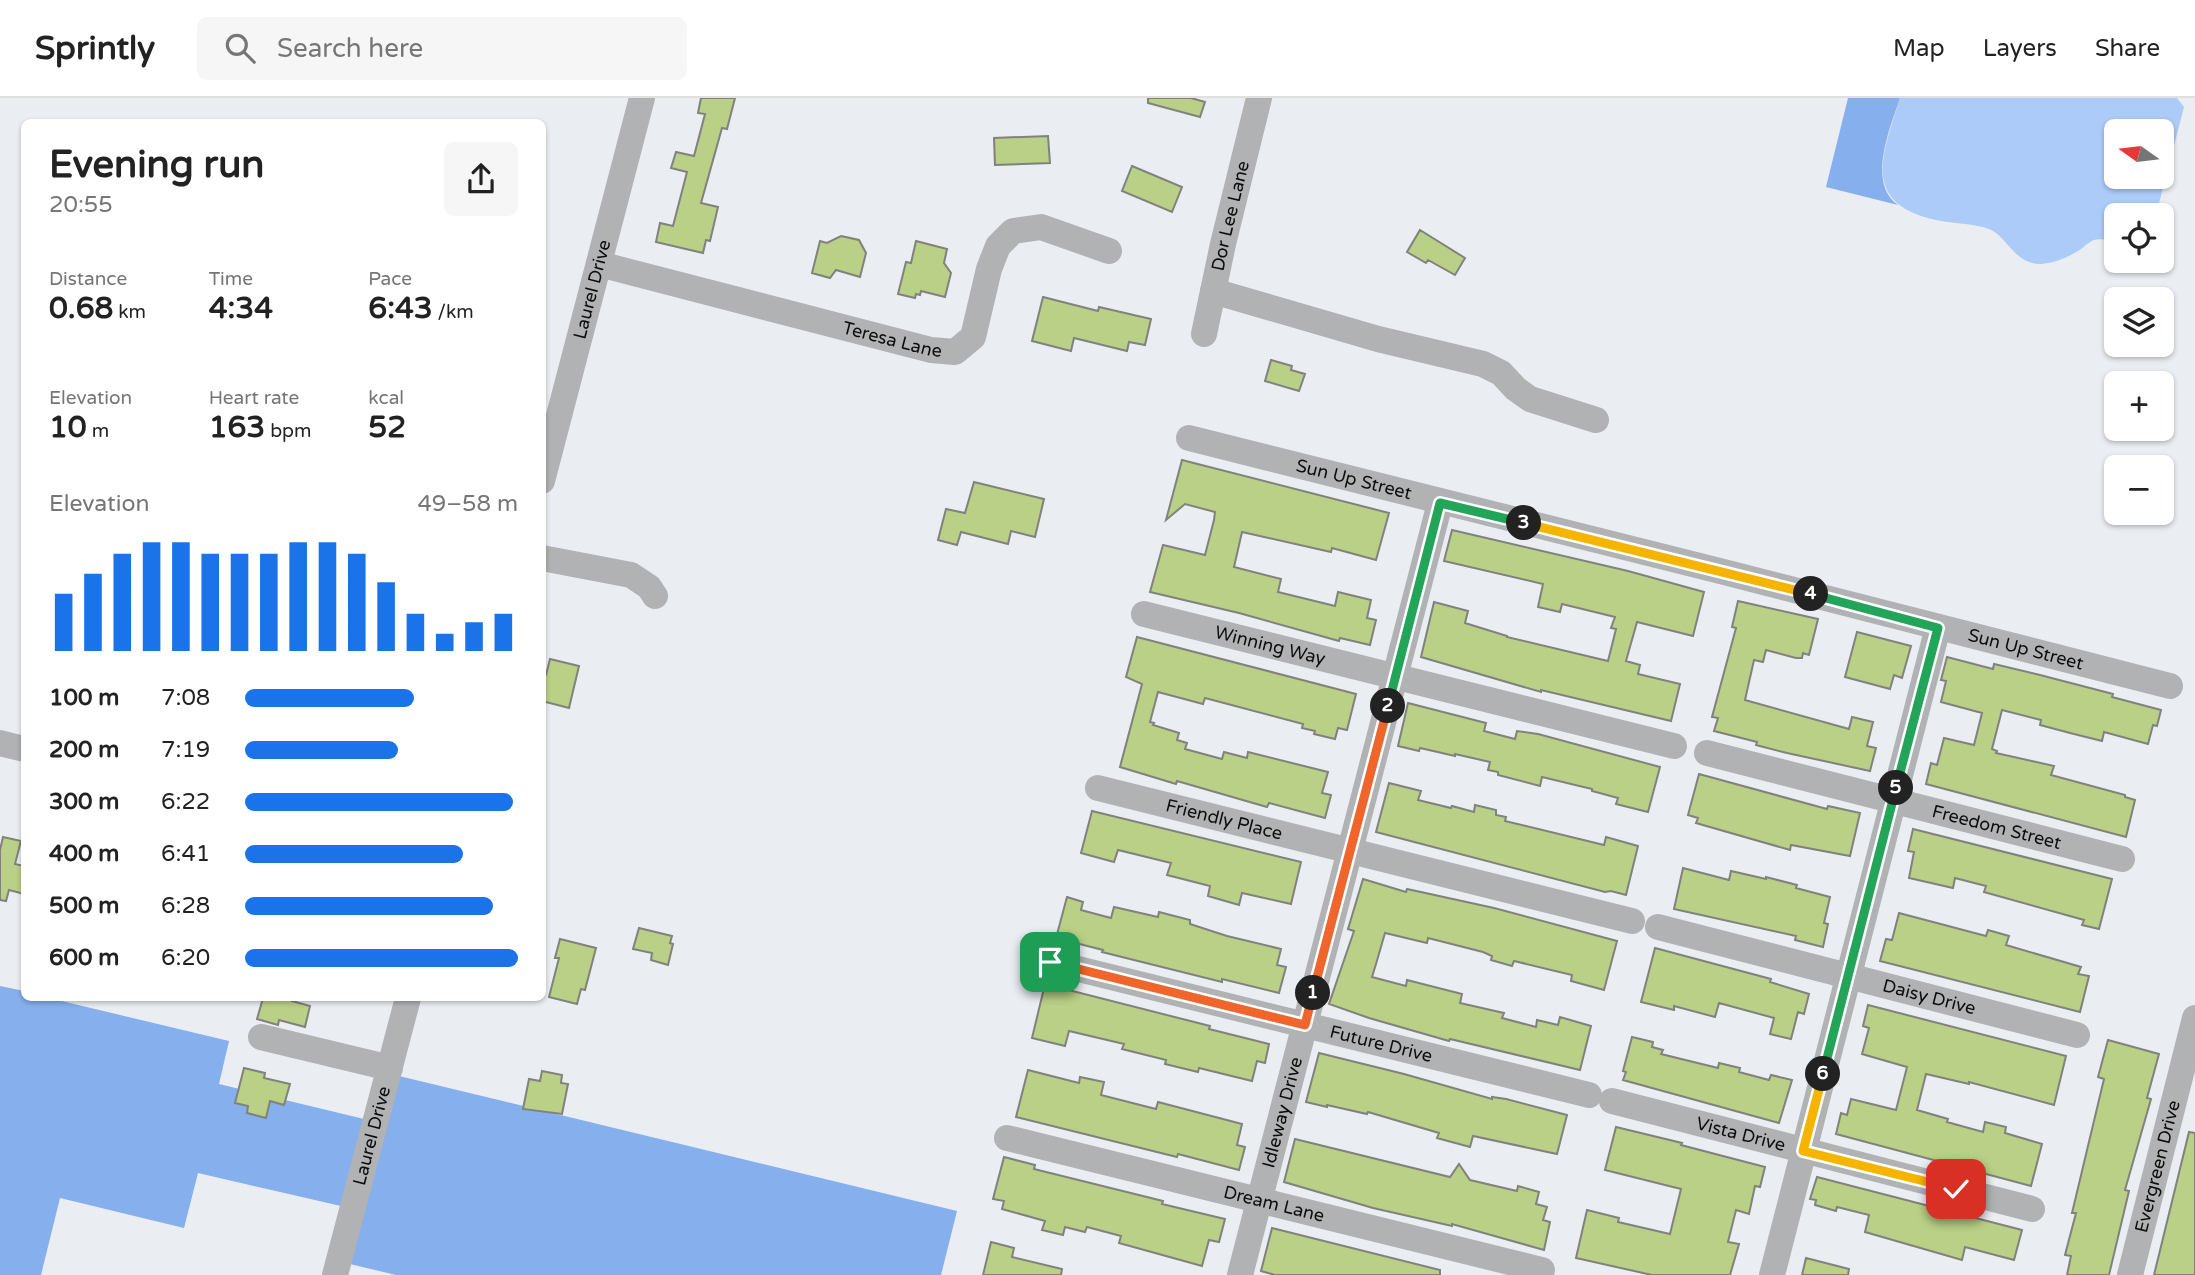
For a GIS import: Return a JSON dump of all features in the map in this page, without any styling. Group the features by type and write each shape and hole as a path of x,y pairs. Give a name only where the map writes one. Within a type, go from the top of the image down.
{"street":[{"name":"Laurel Drive","path":"546,466 642,98"},
{"name":"Dor Lee Lane","path":"1204,334 1259,98"},
{"name":"Teresa Lane","path":"599,264 931,350 955,352 973,337 989,269 998,246 1013,231 1041,227 1109,250"},
{"path":"1213,291 1378,339 1483,364 1501,373 1530,399 1596,419"},
{"name":"Sun Up Street","path":"1189,438 2170,686"},
{"name":"Idleway Drive","path":"1240,1275 1440,503"},
{"path":"546,559 631,575 649,587 655,596"},
{"name":"Winning Way","path":"1144,614 1395,676"},
{"path":"1772,1275 1938,628"},
{"path":"1395,676 1674,746"},
{"path":"0,743 21,748"},
{"name":"Freedom Street","path":"1707,752 2122,859"},
{"name":"Friendly Place","path":"1098,788 1350,850"},
{"path":"1350,850 1632,921"},
{"name":"Daisy Drive","path":"1658,927 2077,1035"},
{"name":"Future Drive","path":"1050,962 1600,1098"},
{"name":"Laurel Drive","path":"335,1275 407,1001"},
{"name":"Evergreen Drive","path":"2130,1275 2195,1018"},
{"path":"261,1037 390,1068"},
{"name":"Vista Drive","path":"1600,1098 2032,1209"},
{"name":"Dream Lane","path":"1007,1138 1542,1270"}],"shaded area":[{"path":"1848,98 1900,98 1887,138 1882,169 1889,195 1898,205 1826,187"},
{"path":"1900,98 2177,98 2184,107 2174,146 2174,119 2104,119 2104,189 2163,189 2159,203 2104,203 2104,239 2094,240 2067,257 2041,264 2024,260 1989,229 1936,220 1912,212 1896,202 1886,189 1883,174 1888,138"},
{"path":"0,986 21,990 21,1001 62,1001 229,1041 219,1084 364,1119 341,1206 198,1173 184,1228 60,1198 41,1275 0,1275"},
{"path":"399,1076 957,1211 941,1275 396,1275 350,1264"}],"building":[{"path":"701,98 735,98 727,129 722,128 701,203 718,207 710,241 706,240 703,253 656,242 660,223 673,226 687,172 671,168 676,152 694,156 705,114 698,113"},
{"path":"1148,98 1191,98 1205,102 1200,117 1148,103"},
{"path":"1048,136 1050,163 995,165 994,138"},
{"path":"1132,166 1182,187 1172,212 1122,191"},
{"path":"1420,230 1465,258 1455,275 1407,252"},
{"path":"841,236 859,240 866,253 860,277 836,270 830,278 812,273 820,241 827,243"},
{"path":"916,241 947,249 944,263 951,273 945,297 921,291 915,298 898,294 906,262 911,263"},
{"path":"1043,297 1098,311 1099,307 1151,319 1145,345 1129,342 1127,351 1074,338 1071,351 1032,341"},
{"path":"1271,360 1292,366 1291,370 1305,374 1299,391 1265,381"},
{"path":"1182,460 1389,513 1376,560 1332,548 1331,552 1242,532 1234,567 1281,579 1278,592 1335,606 1338,592 1371,600 1367,618 1376,620 1370,645 1340,638 1339,641 1150,592 1163,545 1205,555 1214,520 1215,512 1185,504 1166,520"},
{"path":"974,482 1044,499 1035,537 1011,531 1008,544 961,532 957,545 938,540 946,509 965,513"},
{"path":"1452,530 1628,571 1704,592 1693,636 1637,622 1626,661 1640,665 1638,674 1680,684 1671,721 1541,692 1421,657 1434,602 1468,611 1465,623 1507,637 1608,661 1616,629 1611,628 1615,617 1562,604 1560,612 1538,607 1543,584 1444,561"},
{"path":"1738,601 1818,619 1809,655 1803,653 1802,658 1796,658 1766,650 1763,662 1754,660 1745,700 1849,729 1852,717 1873,722 1867,746 1876,748 1870,771 1787,753 1714,731 1718,718 1712,717 1736,628 1732,627"},
{"path":"1857,632 1911,646 1902,678 1894,675 1890,689 1845,677"},
{"path":"1137,637 1356,694 1347,730 1338,728 1335,739 1314,734 1315,731 1302,728 1303,724 1205,698 1203,704 1158,692 1150,722 1179,733 1177,740 1187,743 1185,749 1222,759 1224,752 1247,758 1248,752 1328,772 1322,793 1331,795 1325,818 1269,803 1267,807 1120,767 1142,684 1126,677"},
{"path":"1947,657 1993,669 1994,664 2040,675 2161,710 2157,726 2153,725 2148,744 2104,732 2102,741 2040,725 2041,720 2002,710 1992,749 1997,751 1996,753 2054,766 2051,775 2135,800 2126,837 1926,784 1931,763 1937,765 1944,738 1974,745 1982,713 1941,702 1946,681 1941,680"},
{"path":"550,659 579,666 569,708 546,702 546,675"},
{"path":"1408,703 1486,723 1484,731 1515,739 1517,731 1538,734 1660,767 1648,812 1616,804 1618,798 1592,789 1542,777 1540,786 1498,775 1498,772 1488,770 1490,762 1398,746"},
{"path":"1699,774 1827,809 1828,806 1860,813 1850,856 1791,845 1790,850 1696,823 1698,818 1688,815"},
{"path":"1389,783 1421,791 1418,800 1474,812 1475,805 1496,810 1496,815 1506,817 1505,821 1604,845 1606,837 1638,846 1626,895 1605,892 1376,832"},
{"path":"1092,811 1301,862 1291,904 1242,893 1239,905 1208,896 1210,886 1167,875 1171,863 1118,850 1114,862 1081,853"},
{"path":"1913,829 2112,879 2099,929 2082,925 2084,920 1984,892 1986,886 1955,878 1953,888 1909,878 1914,852 1908,851"},
{"path":"3,837 21,841 15,864 21,865 21,893 9,890 6,901 0,900 0,850"},
{"path":"1683,868 1729,880 1731,871 1766,877 1830,897 1824,923 1828,924 1823,947 1795,940 1796,936 1674,909"},
{"path":"1363,879 1406,892 1407,889 1494,908 1617,941 1604,990 1571,981 1572,975 1514,961 1512,966 1491,960 1492,956 1483,952 1428,938 1427,943 1385,933 1372,977 1406,986 1407,980 1462,994 1460,1003 1504,1013 1502,1018 1536,1027 1537,1020 1558,1025 1560,1017 1591,1026 1580,1070 1450,1039 1449,1041 1329,1004 1354,931 1348,929"},
{"path":"1067,897 1083,902 1081,910 1111,918 1114,907 1158,917 1159,912 1190,920 1190,924 1227,936 1281,949 1277,965 1286,967 1279,993 1222,979 1222,982 1056,938"},
{"path":"1899,913 1986,936 1988,930 2009,936 2006,945 2081,967 2078,974 2089,976 2080,1012 1880,961 1886,939 1892,940"},
{"path":"639,928 672,936 668,965 651,960 652,953 633,949"},
{"path":"560,939 596,948 585,990 581,989 577,1004 549,997 559,958 555,958"},
{"path":"1655,948 1771,979 1770,982 1809,994 1804,1014 1798,1012 1791,1039 1770,1034 1774,1018 1719,1003 1715,1017 1674,1006 1674,1010 1641,1002"},
{"path":"1045,984 1210,1026 1209,1029 1269,1044 1265,1063 1257,1061 1252,1081 1199,1068 1198,1072 1165,1064 1166,1060 1122,1049 1124,1044 1069,1031 1065,1046 1032,1038"},
{"path":"262,1001 292,1001 310,1006 305,1027 279,1020 278,1025 257,1019"},
{"path":"1868,1005 2066,1056 2054,1105 1969,1082 1926,1074 1917,1110 1983,1132 1985,1122 2006,1127 2005,1133 2042,1144 2031,1186 1836,1134 1841,1113 1847,1115 1851,1099 1896,1110 1907,1067 1862,1054 1869,1028 1863,1026"},
{"path":"1632,1037 1653,1042 1652,1047 1663,1050 1661,1054 1718,1068 1719,1063 1740,1068 1739,1072 1769,1080 1771,1075 1792,1080 1779,1123 1623,1080"},
{"path":"2108,1040 2159,1054 2147,1098 2151,1099 2125,1190 2129,1191 2109,1275 2067,1275 2071,1256 2065,1255 2076,1213 2072,1213 2104,1079 2098,1077"},
{"path":"1319,1053 1492,1099 1506,1099 1567,1115 1557,1154 1473,1136 1470,1147 1437,1138 1439,1133 1368,1112 1367,1114 1306,1102"},
{"path":"244,1068 265,1073 264,1078 290,1084 284,1105 270,1101 266,1118 247,1113 248,1106 235,1103"},
{"path":"1028,1070 1079,1083 1080,1077 1104,1082 1101,1095 1156,1109 1158,1102 1242,1124 1237,1145 1245,1147 1239,1170 1016,1117"},
{"path":"542,1071 562,1075 561,1083 568,1084 562,1114 523,1109 529,1079 540,1081"},
{"path":"1616,1127 1765,1167 1760,1187 1755,1186 1749,1214 1736,1210 1728,1242 1739,1244 1730,1275 1652,1275 1576,1258 1587,1210 1619,1218 1618,1222 1670,1234 1681,1189 1605,1170"},
{"path":"2189,1132 2195,1133 2195,1275 2154,1275"},
{"path":"1295,1139 1450,1177 1459,1164 1470,1180 1517,1191 1518,1186 1539,1192 1536,1204 1547,1207 1543,1220 1550,1222 1544,1250 1452,1224 1373,1208 1284,1182"},
{"path":"1004,1157 1035,1165 1034,1169 1225,1219 1219,1242 1209,1240 1202,1266 1119,1243 1121,1236 1087,1227 1085,1232 1065,1227 1063,1235 1042,1230 1045,1221 1002,1209 1004,1201 993,1199"},
{"path":"1817,1177 2022,1230 2014,1260 1965,1247 1962,1260 1865,1232 1869,1215 1815,1205 1816,1200 1810,1199"},
{"path":"1272,1228 1440,1270 1440,1275 1275,1275 1261,1271"},
{"path":"991,1242 1014,1248 1012,1257 1062,1269 1061,1275 983,1275"},
{"path":"1806,1258 1849,1269 1848,1275 1802,1275"}],"route":[{"path":"1050,962 1305,1025 1440,503 1724,572 1938,628 1803,1151 1956,1189"}]}
